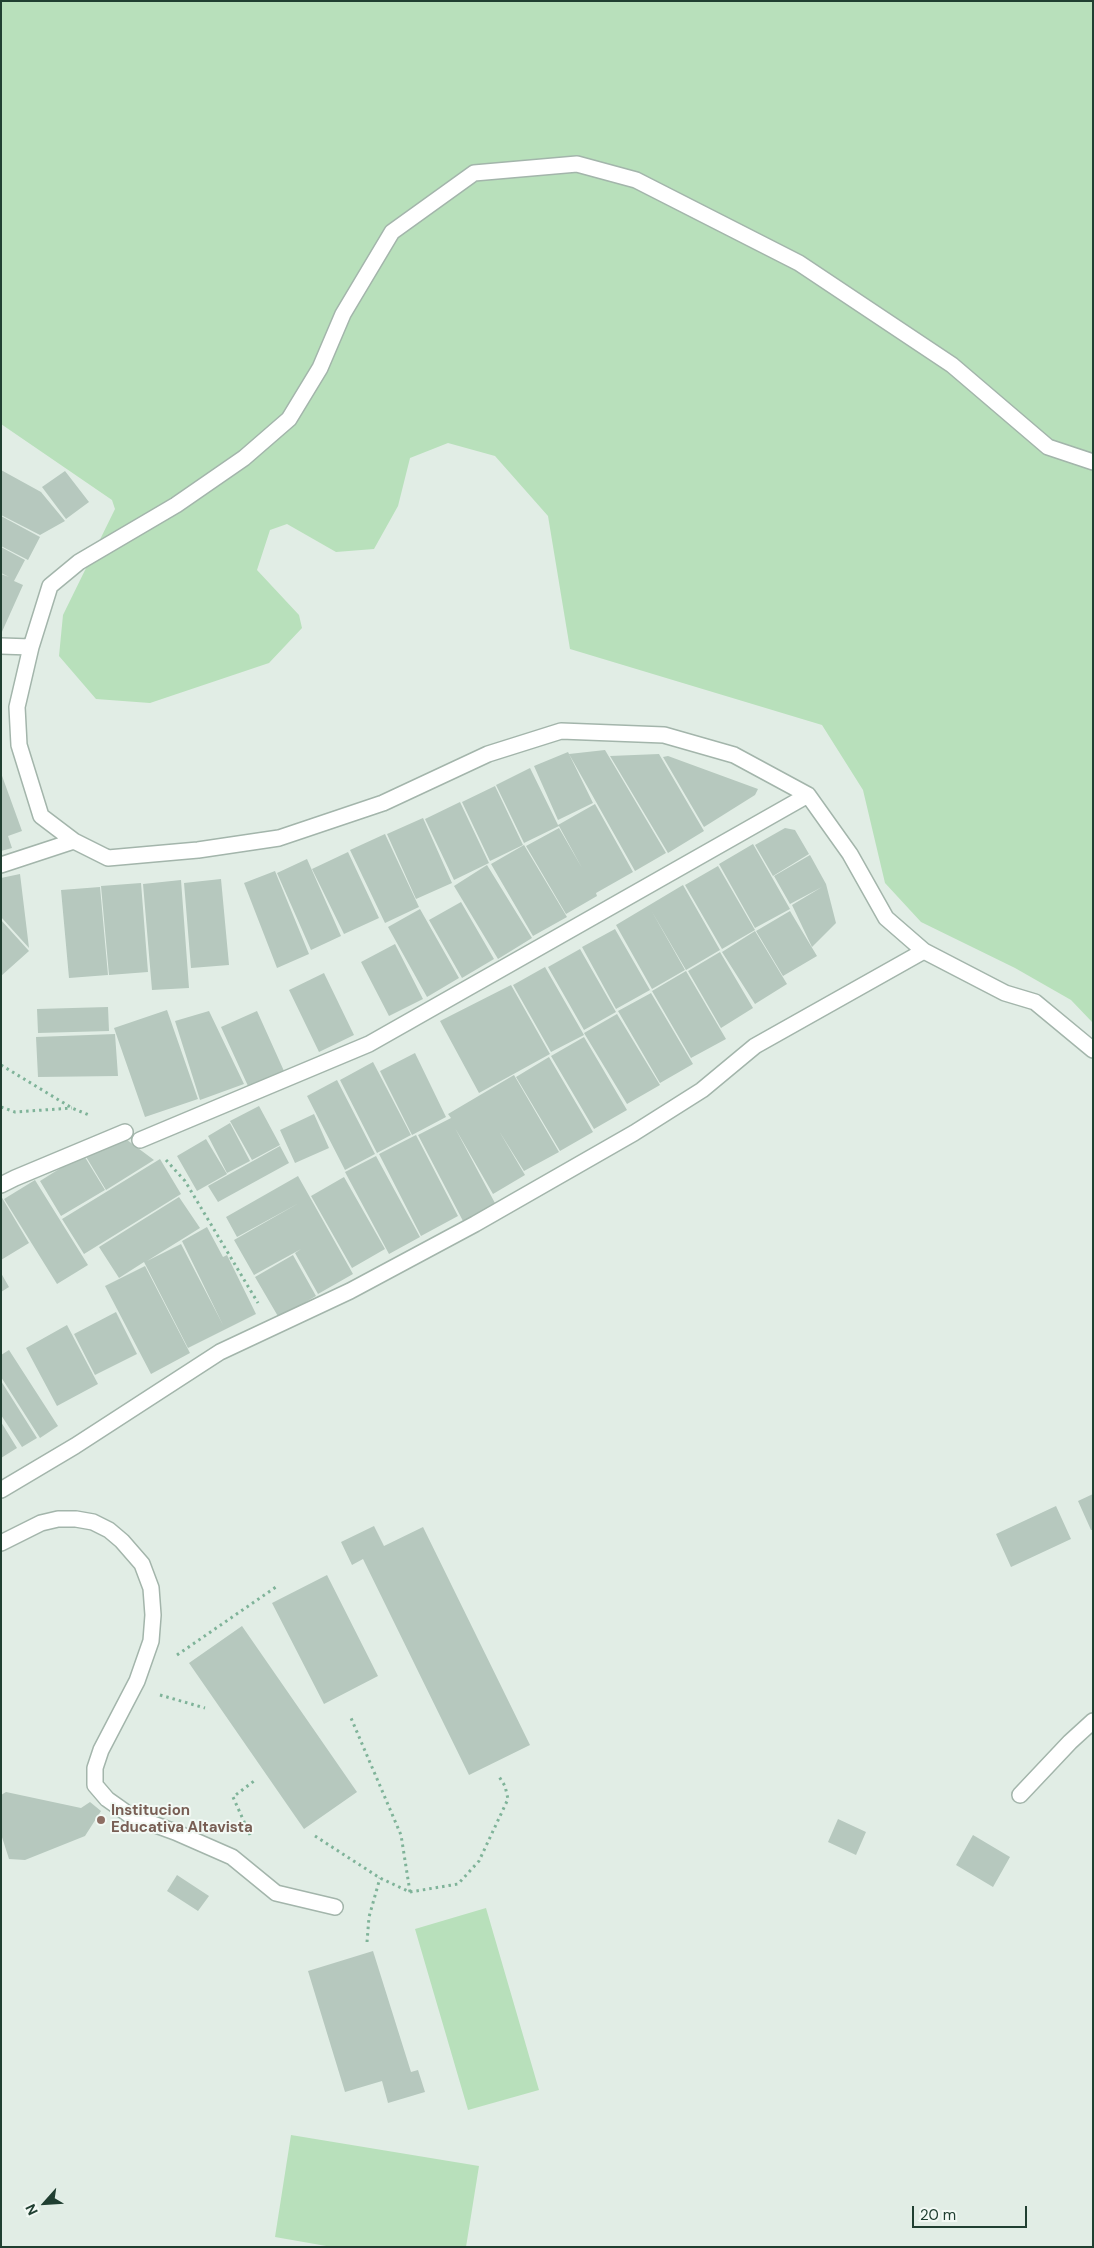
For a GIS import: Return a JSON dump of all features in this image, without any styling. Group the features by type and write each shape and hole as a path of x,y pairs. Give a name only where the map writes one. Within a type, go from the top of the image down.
{"street":[{"path":"1093,462 1048,447 952,365 799,263 636,180 577,164 474,173 392,232 342,314 320,368 290,419 244,458 176,505 79,562 50,586 31,647 17,707 19,745 41,816 74,841 108,858 198,850 279,838 383,803 488,754 561,731 664,735 734,755 808,795 850,854 886,918 924,951 1005,993 1035,1002 1093,1050"},
{"path":"1,646 31,647"},
{"path":"140,1140 369,1044 808,795"},
{"path":"1,865 74,841"},
{"path":"1,1490 76,1446 220,1352 350,1291 467,1229 600,1152 702,1090 755,1046 924,951"},
{"path":"1,1185 125,1132"},
{"path":"1,1543 41,1523 58,1519 76,1519 93,1522 108,1530 142,1564 151,1588 153,1615 151,1641 137,1681 101,1750 95,1768 95,1785 107,1799 131,1816 175,1832 232,1858 276,1893 335,1907"},
{"path":"1020,1795 1070,1742 1093,1721"}],"path":[{"path":"1,1065 72,1108 125,1132"},
{"path":"1,1107 15,1112 72,1108"},
{"path":"140,1140 160,1153 185,1181 273,1327"},
{"path":"173,1662 178,1654 276,1586"},
{"path":"123,1706 151,1693 205,1708"},
{"path":"351,1718 401,1835 410,1892"},
{"path":"315,1836 380,1878 410,1892 458,1884 479,1860 508,1799 505,1786 498,1775"},
{"path":"252,1840 233,1797 254,1782"},
{"path":"367,1942 369,1917 380,1878"}],"green space":[{"path":"1,1 1093,1 1093,1023 1071,1000 1015,968 921,922 885,883 863,790 822,725 570,649 548,516 495,456 448,443 410,458 398,506 374,549 336,552 287,524 270,530 257,570 299,615 302,628 269,663 150,703 96,699 59,656 63,615 115,509 112,500 1,424"},
{"path":"486,1908 539,2090 468,2110 415,1929"},
{"path":"291,2135 479,2166 466,2247 332,2247 275,2237"}],"building":[{"path":"1,470 41,492 65,521 40,535 1,515"},
{"path":"65,471 89,502 66,519 42,487"},
{"path":"1,516 40,537 28,560 1,546"},
{"path":"1,547 25,560 14,581 23,585 1,634 1,574 9,577 1,573"},
{"path":"605,750 666,853 635,871 569,754"},
{"path":"568,752 593,803 558,820 534,766"},
{"path":"659,754 704,831 668,853 610,756"},
{"path":"668,756 758,789 755,795 704,827 663,757"},
{"path":"530,768 558,825 595,804 633,872 596,893 597,896 566,914 526,846 559,828 582,868 559,826 524,843 496,785"},
{"path":"1,773 22,831 8,836 12,848 1,851"},
{"path":"495,786 523,845 490,861 462,802"},
{"path":"460,802 489,863 454,880 425,819"},
{"path":"423,818 452,883 416,899 387,834"},
{"path":"785,828 795,830 809,854 773,876 755,845"},
{"path":"385,834 419,907 385,923 350,850"},
{"path":"753,844 790,909 755,928 719,864"},
{"path":"524,845 567,917 533,936 491,864"},
{"path":"348,852 379,918 344,934 312,869"},
{"path":"810,855 826,884 836,923 812,947 792,905 822,887 790,904 774,876"},
{"path":"307,859 341,936 311,950 277,873"},
{"path":"487,865 532,938 498,959 454,886"},
{"path":"718,866 755,930 722,949 685,885"},
{"path":"275,871 309,954 277,968 244,883"},
{"path":"20,874 29,948 1,917 1,878"},
{"path":"221,879 229,965 191,968 184,883"},
{"path":"181,880 189,988 152,990 143,884"},
{"path":"141,883 148,972 109,975 101,886"},
{"path":"683,885 720,950 686,970 651,910 685,970 652,989 616,925"},
{"path":"100,887 108,975 69,978 61,890"},
{"path":"461,902 494,959 462,978 429,920"},
{"path":"420,909 459,978 427,997 388,927"},
{"path":"790,911 817,956 783,976 756,931"},
{"path":"1,920 29,951 1,976"},
{"path":"615,929 650,990 616,1009 582,947"},
{"path":"755,931 787,984 755,1004 722,952"},
{"path":"395,944 423,999 389,1016 361,962"},
{"path":"580,949 616,1012 584,1030 548,967"},
{"path":"720,952 753,1008 721,1028 688,971"},
{"path":"545,967 584,1035 551,1052 513,985"},
{"path":"686,971 726,1039 691,1058 652,991"},
{"path":"324,973 354,1035 319,1052 289,990"},
{"path":"511,985 550,1054 479,1093 440,1021"},
{"path":"651,993 693,1064 660,1083 618,1011"},
{"path":"108,1007 109,1031 38,1033 37,1009"},
{"path":"167,1010 198,1099 145,1117 114,1028"},
{"path":"209,1011 244,1084 200,1100 175,1021"},
{"path":"257,1011 284,1071 248,1086 221,1027"},
{"path":"617,1014 660,1085 627,1104 584,1033"},
{"path":"115,1034 118,1076 38,1077 36,1037"},
{"path":"584,1037 627,1110 594,1129 551,1056"},
{"path":"415,1053 446,1117 412,1135 380,1071"},
{"path":"549,1057 593,1132 560,1151 516,1077"},
{"path":"373,1062 411,1135 377,1153 340,1080"},
{"path":"514,1075 559,1152 524,1171 499,1131 525,1175 493,1194 455,1128 496,1205 463,1221 418,1135 451,1118 448,1114"},
{"path":"337,1080 375,1154 345,1170 307,1096"},
{"path":"259,1106 280,1145 252,1160 230,1121"},
{"path":"314,1114 329,1148 295,1163 280,1130"},
{"path":"230,1123 250,1161 227,1173 208,1136"},
{"path":"416,1135 458,1216 421,1236 379,1154"},
{"path":"123,1137 154,1160 106,1190 85,1155"},
{"path":"206,1139 227,1174 197,1191 177,1156"},
{"path":"280,1146 289,1163 218,1202 208,1186"},
{"path":"83,1154 105,1190 61,1216 40,1181"},
{"path":"376,1156 420,1237 389,1254 345,1172"},
{"path":"160,1159 181,1194 84,1254 62,1219"},
{"path":"298,1176 353,1274 318,1294 295,1253 301,1249 254,1275 234,1240 299,1203 237,1237 226,1217"},
{"path":"344,1177 385,1249 352,1268 311,1196"},
{"path":"35,1180 88,1265 57,1284 4,1199"},
{"path":"1,1196 29,1243 1,1260"},
{"path":"179,1197 200,1228 147,1261 181,1244 223,1325 182,1241 207,1227 223,1257 227,1255 256,1314 188,1348 144,1262 119,1278 99,1247"},
{"path":"293,1255 316,1296 279,1318 255,1277"},
{"path":"145,1266 190,1353 151,1374 105,1286"},
{"path":"1,1273 9,1287 1,1292"},
{"path":"116,1312 137,1354 95,1375 74,1334"},
{"path":"67,1325 98,1384 57,1406 26,1348"},
{"path":"9,1350 58,1426 40,1438 1,1377 1,1355"},
{"path":"1,1381 37,1438 22,1447 1,1415"},
{"path":"1,1422 17,1448 1,1458"},
{"path":"1093,1494 1093,1530 1091,1530 1078,1501"},
{"path":"1056,1506 1071,1539 1011,1567 996,1534"},
{"path":"374,1526 384,1546 423,1527 530,1745 469,1775 363,1559 352,1565 341,1542"},
{"path":"327,1575 378,1676 324,1704 272,1603"},
{"path":"242,1626 357,1792 304,1829 189,1663"},
{"path":"6,1792 81,1808 90,1802 101,1811 85,1836 25,1860 9,1859 1,1834 1,1795"},
{"path":"838,1819 866,1832 856,1855 828,1842"},
{"path":"973,1835 1010,1857 993,1887 956,1865"},
{"path":"177,1875 209,1896 198,1911 167,1891"},
{"path":"373,1951 411,2072 418,2070 425,2092 388,2103 382,2081 345,2092 308,1971"}],"place":[{"name":"Institucion Educativa Altavista","path":"101,1820"}]}
